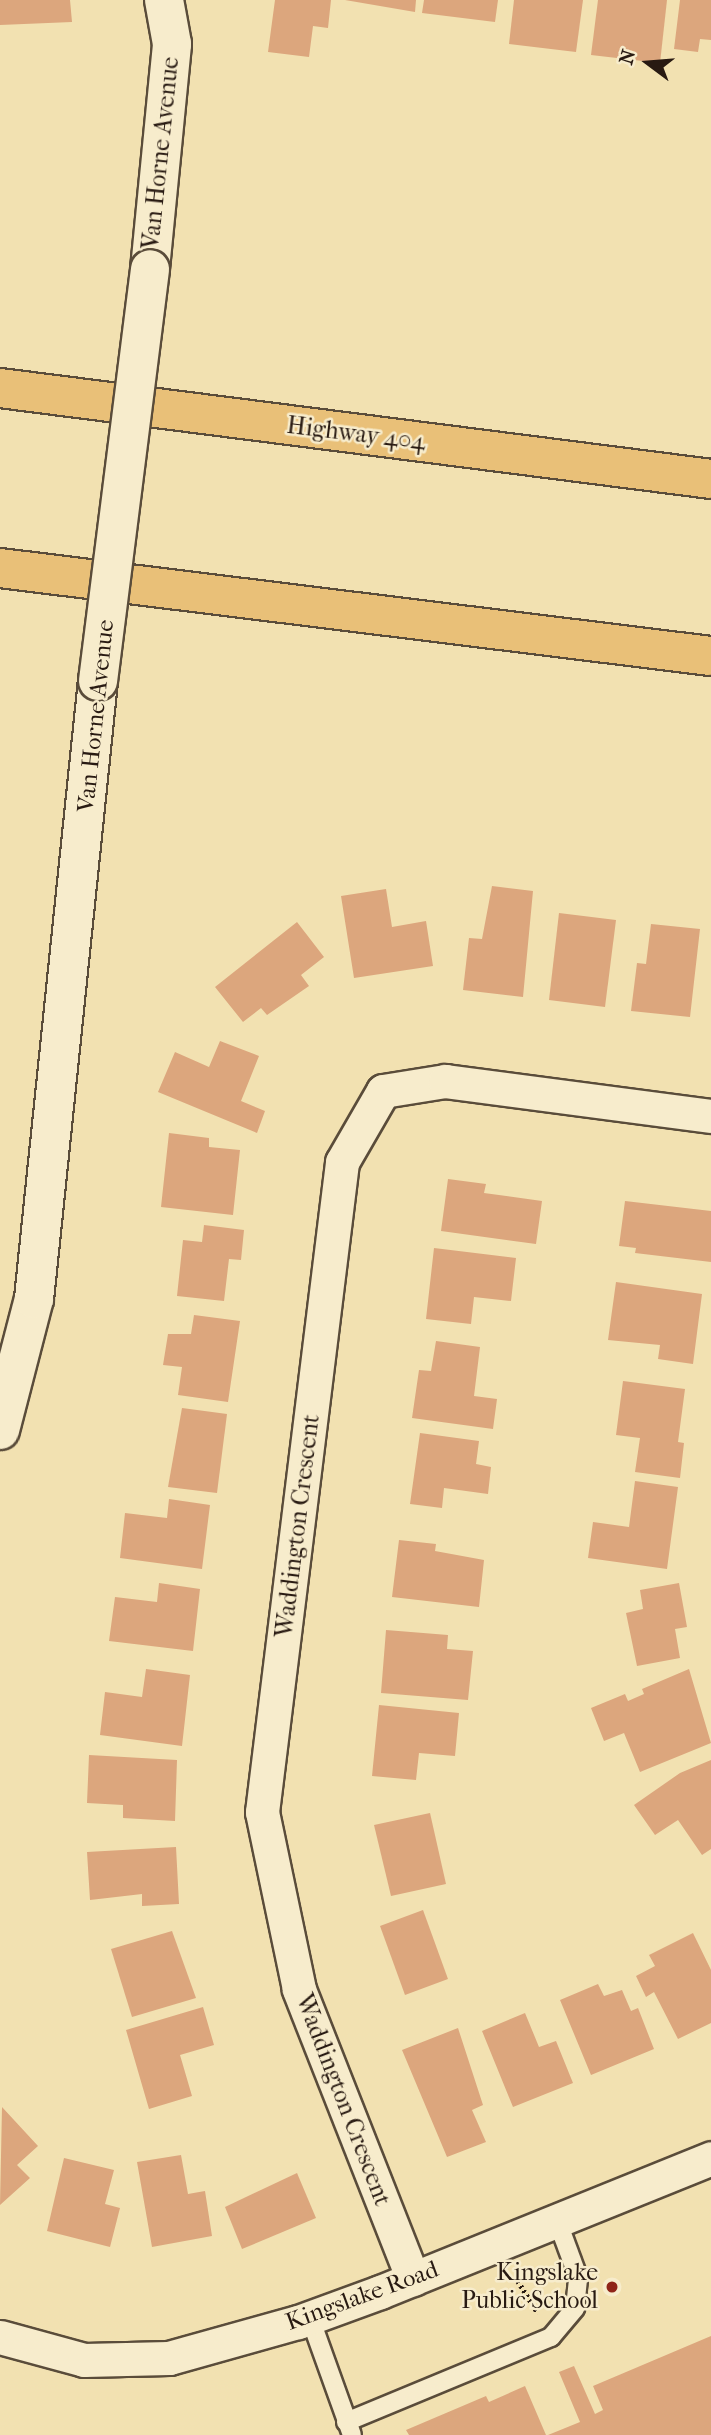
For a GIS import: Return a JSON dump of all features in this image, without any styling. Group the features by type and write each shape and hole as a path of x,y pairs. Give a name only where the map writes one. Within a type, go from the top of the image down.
{"highway":[{"name":"Highway 404","path":"0,388 711,479"},
{"path":"0,568 711,656"}],"street":[{"name":"Van Horne Avenue","path":"0,1430 34,1298 98,681 150,269 172,44 164,0"},
{"name":"Waddington Crescent","path":"413,2279 299,1989 262,1812 342,1162 383,1091 445,1081 711,1116"},
{"name":"Kingslake Road","path":"0,2337 84,2360 169,2358 309,2315 413,2279 711,2158"}],"lane":[{"path":"309,2315 349,2428 551,2337 575,2308 578,2277 557,2220"}],"path":[{"path":"518,2281 544,2323"}],"building":[{"path":"0,0 70,0 72,22 0,25"},
{"path":"275,0 331,0 328,28 313,26 309,57 268,52"},
{"path":"345,0 416,0 415,12"},
{"path":"424,0 498,0 495,22 422,13"},
{"path":"514,0 583,0 576,52 509,44"},
{"path":"598,0 667,0 660,63 591,55"},
{"path":"680,0 711,0 711,40 700,39 698,52 674,49"},
{"path":"492,886 533,891 523,997 463,990 469,938 482,939"},
{"path":"386,889 392,927 426,921 433,966 354,978 341,896"},
{"path":"559,913 616,920 605,1007 549,1000"},
{"path":"297,922 324,957 301,975 309,986 267,1015 261,1008 243,1022 215,987"},
{"path":"651,924 700,929 690,1017 631,1011 637,963 646,964"},
{"path":"220,1041 259,1056 241,1101 265,1111 257,1133 158,1092 175,1052 209,1067"},
{"path":"169,1133 209,1138 209,1147 240,1150 233,1215 161,1207"},
{"path":"448,1179 486,1184 484,1193 542,1201 536,1244 441,1231"},
{"path":"625,1201 711,1211 711,1262 635,1253 636,1248 619,1246"},
{"path":"204,1225 244,1230 241,1260 229,1259 224,1301 177,1296 183,1240 202,1242"},
{"path":"434,1248 516,1258 511,1301 474,1297 471,1324 426,1319"},
{"path":"616,1282 702,1294 693,1364 658,1359 660,1345 608,1340"},
{"path":"194,1315 240,1321 228,1402 178,1395 182,1367 163,1365 168,1334 191,1334"},
{"path":"436,1341 480,1347 474,1396 497,1399 493,1429 412,1418 419,1370 431,1371"},
{"path":"623,1381 685,1389 678,1442 684,1443 680,1478 635,1472 640,1438 616,1435"},
{"path":"182,1408 227,1414 217,1493 168,1487"},
{"path":"420,1433 479,1441 476,1464 491,1467 488,1494 444,1488 442,1508 410,1504"},
{"path":"635,1481 678,1487 667,1569 588,1558 593,1522 629,1527"},
{"path":"169,1499 210,1505 202,1569 120,1558 125,1513 167,1518"},
{"path":"399,1540 436,1544 435,1551 484,1560 479,1607 392,1597"},
{"path":"159,1583 200,1589 193,1651 109,1641 115,1597 157,1602"},
{"path":"679,1583 687,1627 675,1629 680,1658 637,1666 626,1613 643,1609 640,1590"},
{"path":"386,1630 448,1635 447,1649 473,1651 468,1700 381,1693"},
{"path":"146,1669 190,1675 182,1746 100,1735 105,1692 142,1697"},
{"path":"689,1669 711,1743 640,1772 624,1733 604,1741 591,1708 625,1694 628,1701 644,1694 642,1689"},
{"path":"379,1705 459,1713 455,1756 419,1753 416,1780 372,1776"},
{"path":"89,1755 177,1760 175,1821 123,1818 123,1805 87,1803"},
{"path":"711,1760 711,1849 702,1855 678,1820 655,1835 634,1805 680,1773"},
{"path":"430,1813 446,1884 391,1896 374,1825"},
{"path":"176,1847 179,1904 142,1906 142,1894 90,1900 87,1852"},
{"path":"423,1910 448,1979 405,1995 380,1926"},
{"path":"172,1931 196,1998 132,2017 111,1949"},
{"path":"693,1933 711,1970 711,2023 678,2039 654,1992 646,1997 636,1976 655,1966 649,1955"},
{"path":"598,1984 604,1996 622,1990 631,2011 638,2008 654,2049 591,2075 560,2000"},
{"path":"203,2007 214,2045 180,2055 192,2096 149,2109 126,2030"},
{"path":"525,2013 539,2047 556,2041 573,2083 513,2107 482,2031"},
{"path":"458,2028 483,2105 472,2110 486,2142 447,2157 402,2050"},
{"path":"2,2107 38,2146 17,2165 30,2178 0,2205"},
{"path":"181,2155 188,2194 205,2191 212,2236 152,2247 137,2162"},
{"path":"64,2158 114,2170 105,2204 120,2208 110,2247 47,2231"},
{"path":"297,2173 316,2218 242,2249 225,2207"},
{"path":"711,2336 711,2435 548,2435 580,2422 559,2372 574,2366 595,2414 603,2410 593,2386"},
{"path":"525,2386 546,2435 409,2435 406,2430 486,2396 489,2402"}],"place":[{"name":"Kingslake Public School","path":"612,2287"}]}
